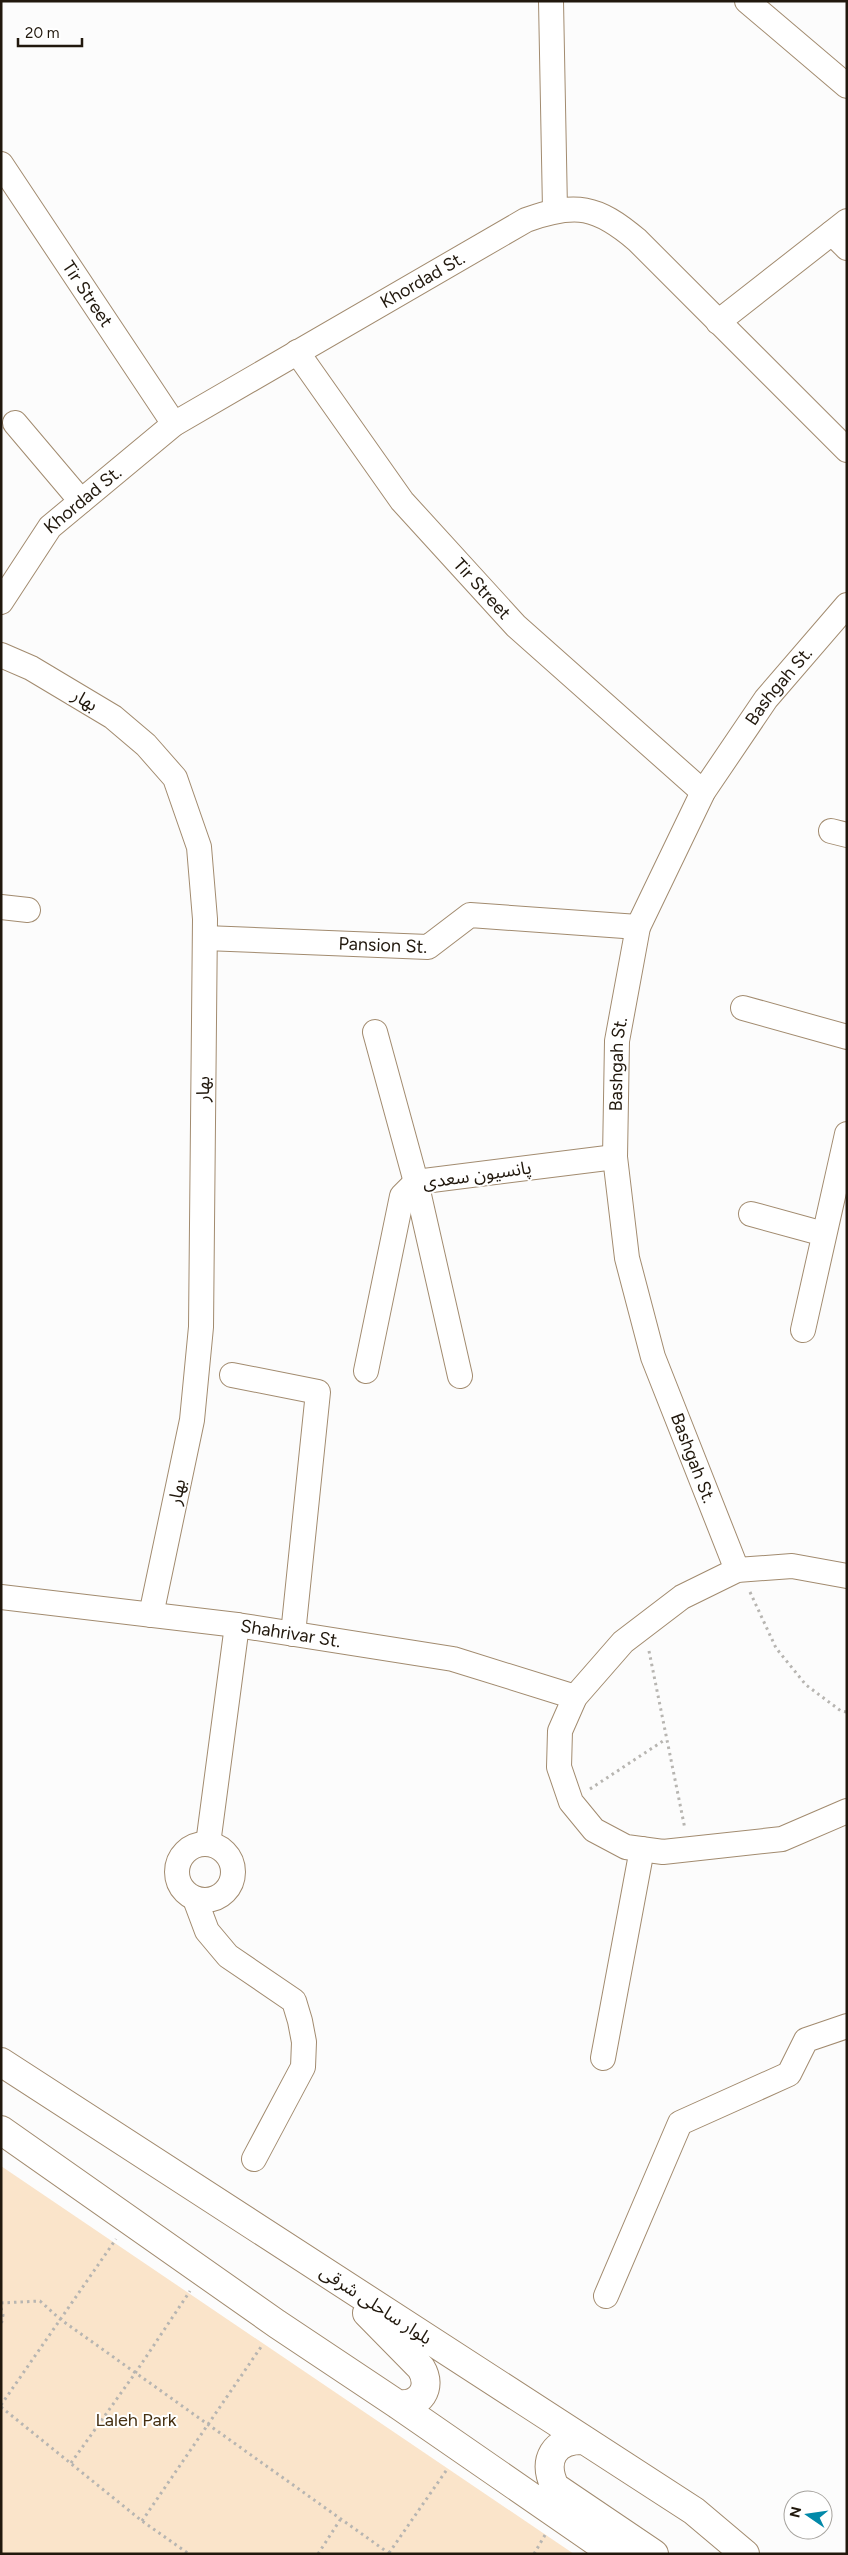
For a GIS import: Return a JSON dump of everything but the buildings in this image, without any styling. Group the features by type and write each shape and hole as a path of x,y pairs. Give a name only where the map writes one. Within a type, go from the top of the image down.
{"main road":[{"name":"بلوار ساحلی شرقی","path":"1,2062 694,2511 745,2554"},
{"path":"1,2130 204,2271 276,2324 397,2404 614,2554"},
{"path":"332,2276 421,2368 425,2375 425,2392 420,2398 413,2403 397,2404"},
{"path":"584,2440 572,2439 561,2444 553,2453 549,2464 550,2476 555,2487 654,2554"}],"street":[{"path":"551,1 555,210"},
{"path":"747,1 847,86"},
{"name":"Tir Street","path":"1,164 174,424"},
{"name":"Khordad St.","path":"1,602 50,527 174,424 526,220 555,210 586,210 614,220 638,240 847,450"},
{"path":"718,322 842,234"},
{"name":"Tir Street","path":"297,352 402,501 509,619 703,792"},
{"path":"15,423 81,502"},
{"name":"Bashgah St.","path":"736,1570 653,1357 627,1258 615,1157 617,1041 638,927 703,792 766,699 847,605"},
{"name":"بهار","path":"1,655 31,668 113,717 146,745 175,778 199,847 205,938 200,1327 192,1420 151,1615"},
{"path":"1,907 28,910"},
{"name":"Pansion St.","path":"205,938 428,947 470,915 638,927"},
{"path":"743,1008 847,1036"},
{"path":"375,1032 416,1182 460,1376"},
{"path":"802,1330 824,1234 843,1167 847,1134"},
{"name":"پانسیون سعدی","path":"366,1371 402,1196 416,1182 615,1157"},
{"path":"751,1214 824,1234"},
{"path":"232,1375 318,1392 293,1634"},
{"path":"845,1568 792,1566 736,1570 682,1597 623,1642 575,1697 560,1730 559,1767 571,1802 594,1830 626,1847 663,1852 782,1839 847,1811"},
{"name":"Shahrivar St.","path":"1,1597 237,1625 453,1659 575,1697"},
{"path":"208,1844 237,1625"},
{"path":"208,1844 218,1846 231,1860 233,1879 223,1895 204,1901 195,1899 181,1888 177,1870 179,1861 191,1848 208,1844"},
{"path":"603,2058 642,1849"},
{"path":"195,1899 207,1931 228,1956 294,2001 300,2021 304,2042 303,2067 254,2159"},
{"path":"606,2296 680,2123 789,2074 806,2040 847,2026"}],"path":[{"path":"736,1570 756,1603 776,1648 806,1685 841,1710 847,1712"},
{"path":"644,1626 678,1802 690,1848"},
{"path":"571,1802 666,1739"},
{"path":"130,2220 1,2406 142,2521 189,2554"},
{"path":"70,2463 136,2372 204,2271"},
{"path":"1,2303 40,2301 60,2319 389,2554 462,2449"},
{"path":"1,2308 3,2314 1,2326"},
{"path":"142,2521 276,2324"},
{"path":"318,2554 340,2520"}],"green space":[{"name":"Laleh Park","path":"1,2166 574,2554 1,2554"}]}
